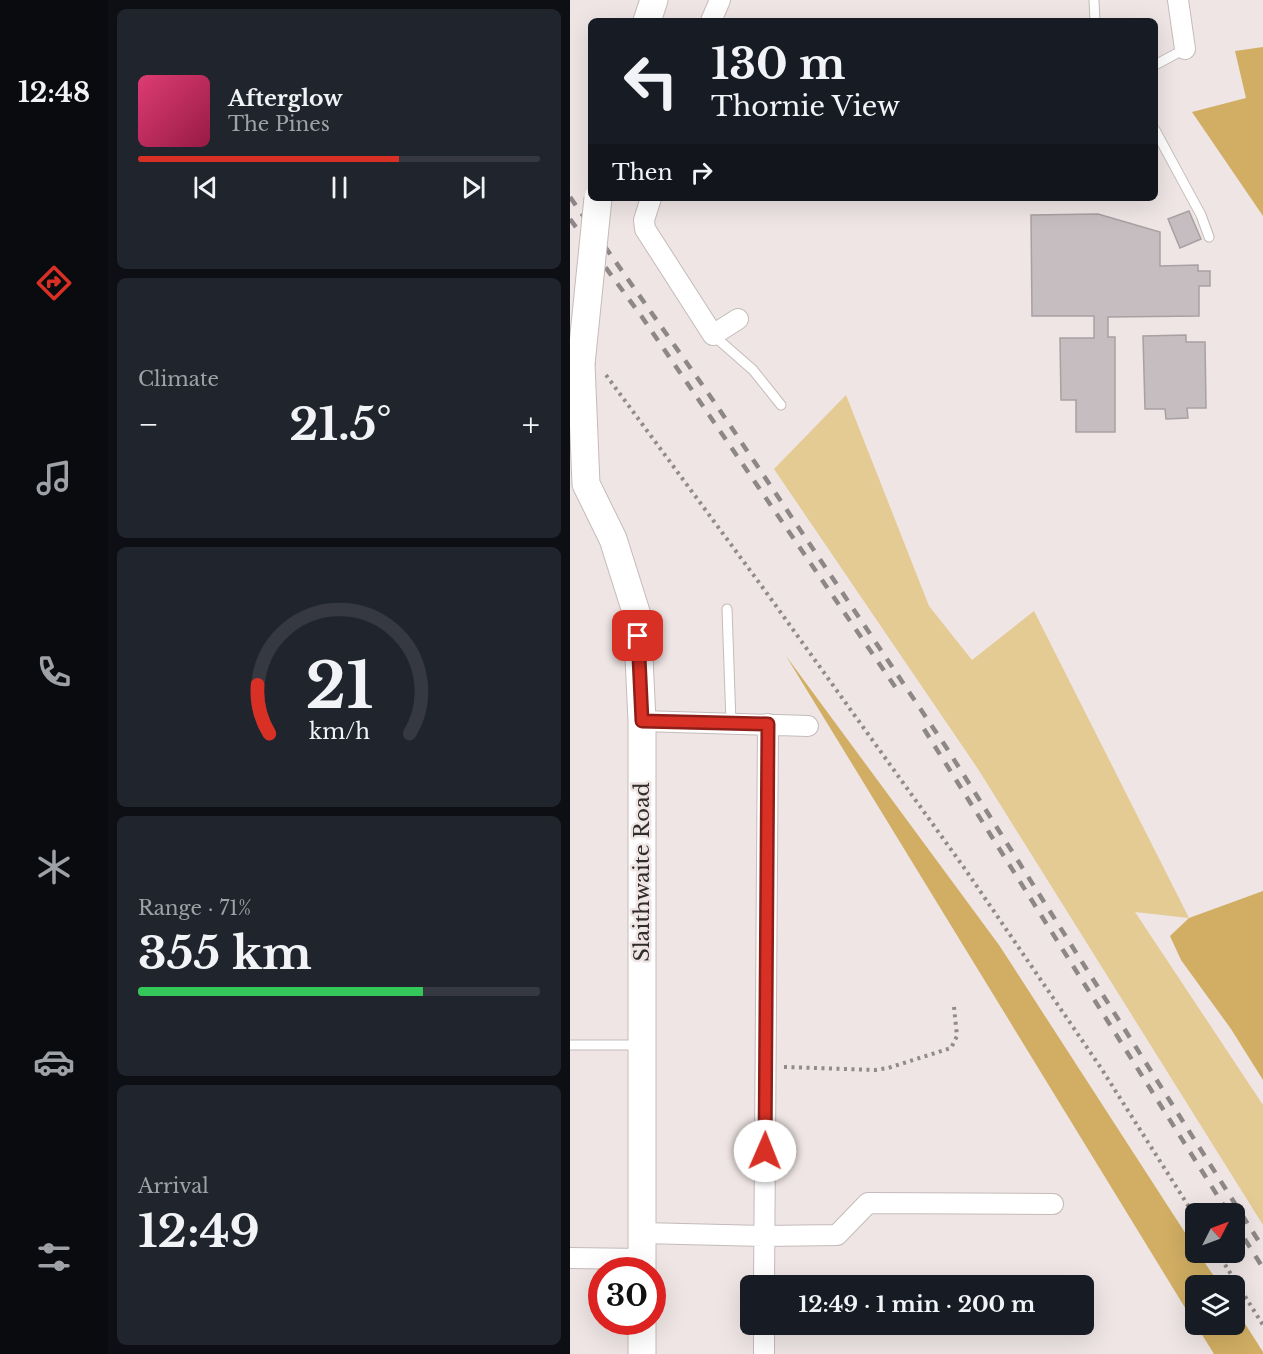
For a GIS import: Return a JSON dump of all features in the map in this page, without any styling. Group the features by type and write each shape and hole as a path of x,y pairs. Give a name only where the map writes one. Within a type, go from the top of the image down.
{"main road":[{"path":"648,18 654,0"},
{"path":"578,487 581,364 598,201"},
{"name":"Slaithwaite Road","path":"578,487 613,538 637,615 642,721 642,1254"},
{"path":"642,1335 642,1354"}],"street":[{"path":"712,18 720,0"},
{"path":"1178,0 1185,49"},
{"path":"650,201 644,220 645,229 713,335 738,319"},
{"path":"642,721 808,726"},
{"path":"764,1275 768,724"},
{"path":"570,1258 642,1254 765,1236 837,1235 868,1203 1053,1204"},
{"path":"764,1335 764,1354"}],"lane":[{"path":"1094,0 1095,18"},
{"path":"1158,63 1185,49"},
{"path":"1158,136 1201,215 1209,237"},
{"path":"713,335 753,370 781,405"},
{"path":"727,609 730,723"},
{"path":"570,1045 642,1045"}],"path":[{"path":"606,375 766,592 965,869 1101,1068 1186,1203"},
{"path":"766,1066 875,1070 930,1055 951,1048 957,1036 954,1007"},
{"path":"1224,1263 1263,1325"}],"shaded area":[{"path":"1263,47 1263,216 1192,112 1246,98 1235,51"},
{"path":"846,395 929,606 972,660 1034,611 1189,918 1135,912 1263,1105 1263,1225 978,769 774,469"},
{"path":"786,656 999,945 1185,1233 1185,1263 1205,1263 1213,1275 1185,1275 1185,1308"},
{"path":"1263,891 1263,1080 1231,1029 1181,960 1170,936 1189,918"},
{"path":"1245,1324 1263,1352 1263,1354 1214,1354 1202,1335 1245,1335"}],"building":[{"path":"1189,211 1201,239 1180,248 1168,219"},
{"path":"1098,214 1160,232 1160,266 1198,265 1198,271 1210,271 1210,286 1199,286 1199,316 1108,317 1108,337 1115,337 1115,432 1076,432 1076,400 1061,400 1060,338 1094,338 1094,316 1032,316 1031,215"},
{"path":"1186,335 1186,342 1205,342 1206,408 1187,408 1188,418 1166,419 1165,409 1145,409 1143,336"}],"railway":[{"path":"570,197 715,403 946,747 1263,1248"},
{"path":"570,219 642,317 900,694"},
{"path":"924,729 1222,1203"},
{"path":"1245,1239 1263,1268"}],"route":[{"path":"638,636 642,721 768,724 765,1151"}]}
